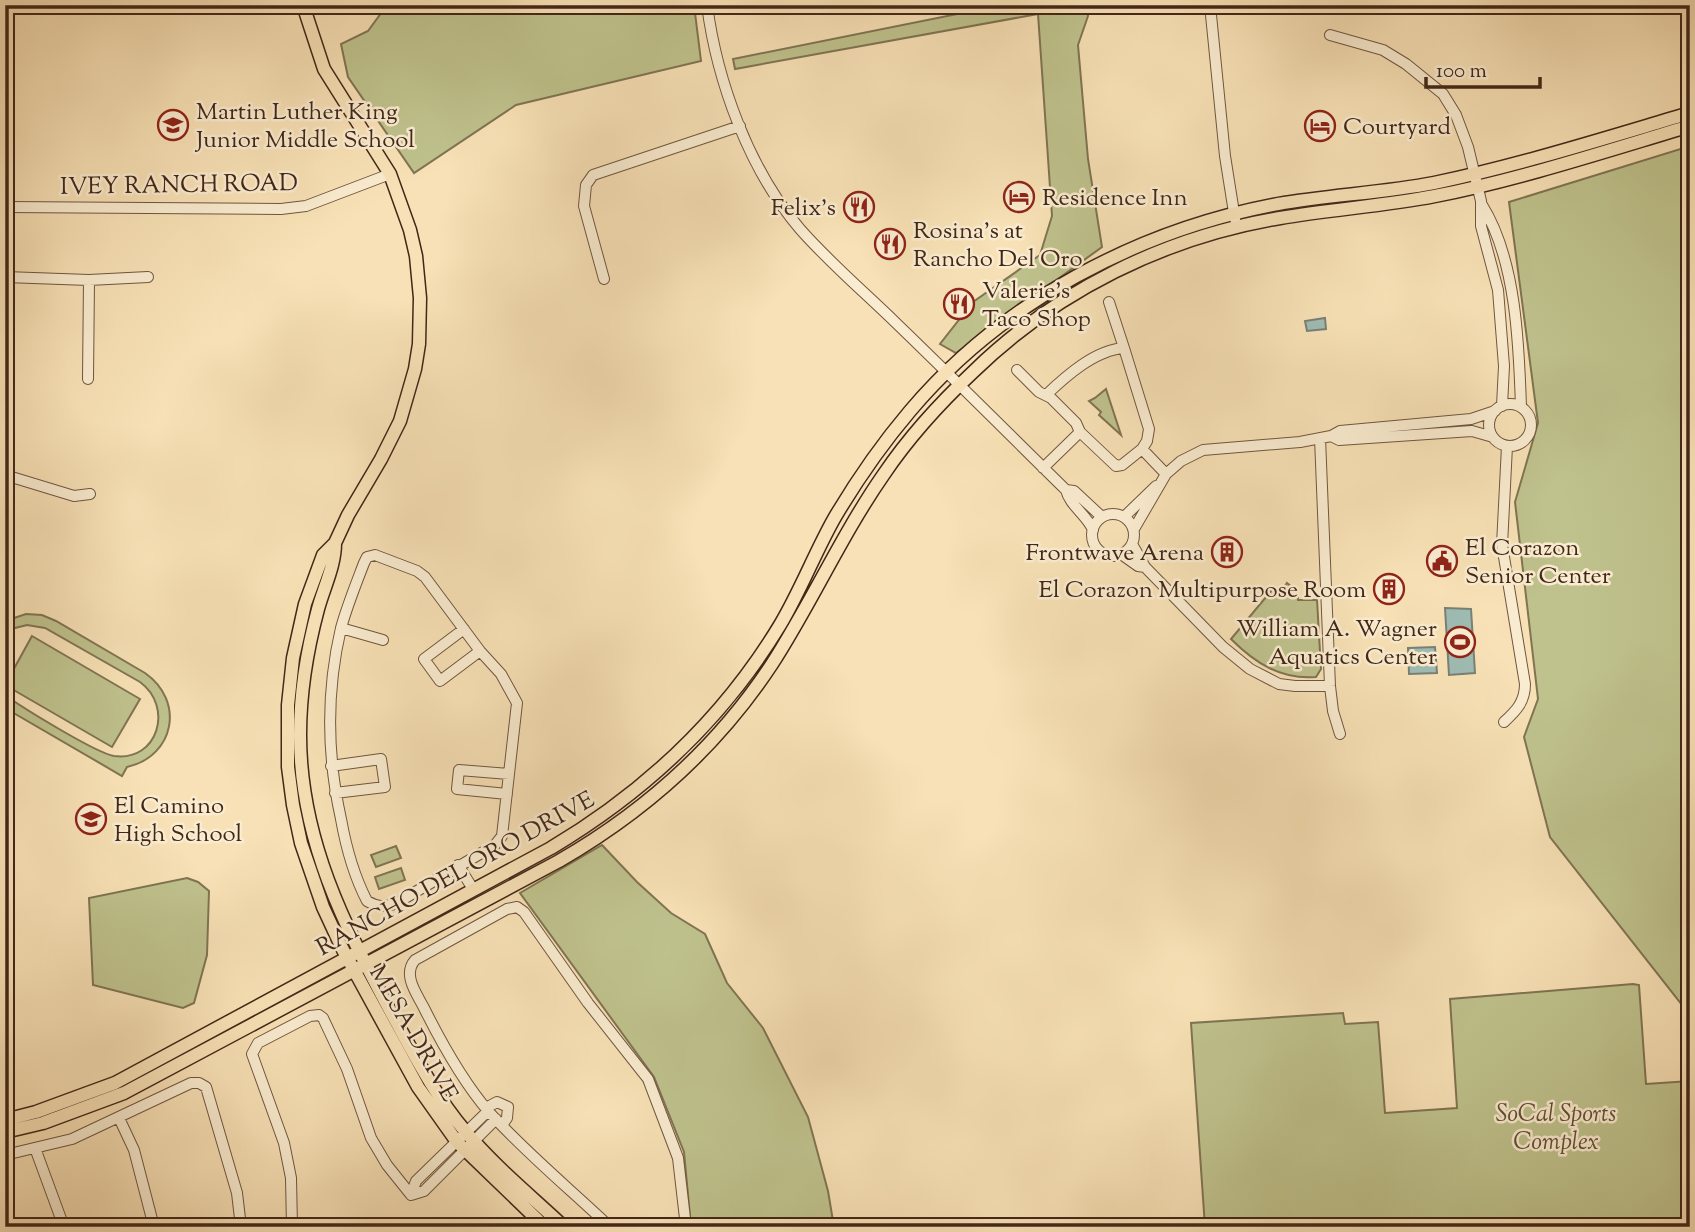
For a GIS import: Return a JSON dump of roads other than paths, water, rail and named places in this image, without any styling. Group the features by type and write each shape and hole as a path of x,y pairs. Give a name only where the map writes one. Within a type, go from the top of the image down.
{"main road":[{"name":"MESA DRIVE","path":"303,5 324,69 390,174 405,213 416,256 420,298 419,344 415,369 400,421 335,543 335,559 310,641 304,673 300,736 303,779 316,847 353,954 465,1142 545,1227"},
{"path":"1686,5 1690,18"},
{"name":"RANCHO DEL ORO DRIVE","path":"5,1120 36,1112 115,1083 580,831 612,809 664,766 716,714 739,685 780,624 835,517 861,476 910,410 947,373 1006,322 1079,275 1169,233 1236,220 1280,218 1413,200 1690,113"},
{"name":"RANCHO DEL ORO DRIVE","path":"1475,179 1597,154 1690,126"},
{"name":"RANCHO DEL ORO DRIVE","path":"5,1132 43,1123 124,1093 587,844 628,816 678,774 750,695 771,666 887,469 959,385 1021,330 1086,287 1236,220"},
{"path":"482,901 482,893 520,864"},
{"path":"452,917 470,900 474,889"},
{"name":"MESA DRIVE","path":"465,1142 564,1227"}],"street":[{"path":"707,5 719,66 740,126 781,205 799,228 1066,490 1068,498 1093,530 1094,543 1101,552 1109,555 1121,554 1132,544"},
{"path":"1210,5 1224,156 1236,220"},
{"path":"1330,36 1383,50 1406,64 1443,94 1459,123 1482,205 1492,221 1508,278 1519,349 1521,407"},
{"path":"604,279 584,206 586,185 593,175 740,126"},
{"name":"IVEY RANCH ROAD","path":"5,208 281,209 306,206 390,174"},
{"path":"1482,205 1481,226 1498,290 1503,333 1504,388 1490,427 1493,438"},
{"path":"5,277 89,280 148,277"},
{"path":"88,379 89,280"},
{"path":"1017,370 1039,392 1051,398 1076,423 1080,432 1116,466 1122,465 1142,449 1149,429 1109,302"},
{"path":"1045,395 1062,380 1106,351 1124,348"},
{"path":"1124,516 1181,461 1203,450 1320,438 1340,431 1471,419 1511,404 1521,407 1530,418 1530,432 1521,443 1507,446 1472,431 1339,440 1331,436"},
{"path":"1043,468 1080,432"},
{"path":"1320,438 1330,686 1333,711 1340,734"},
{"path":"1504,722 1525,695 1502,545 1507,446"},
{"path":"1142,449 1164,478"},
{"path":"5,475 74,496 90,495"},
{"path":"1164,478 1134,529 1132,544 1145,567 1223,647 1261,676 1279,684 1330,686"},
{"path":"1066,490 1074,491 1102,517"},
{"path":"1093,530 1102,517 1113,513 1124,516 1134,529"},
{"path":"1121,554 1138,566 1145,567"},
{"path":"375,555 417,571 425,577 480,651 501,674 517,703 502,836 495,845 395,904 385,907 367,901 345,840 335,793 329,735 331,690 341,628 367,557 375,555"},
{"path":"341,628 383,640"},
{"path":"464,629 424,659 440,681 480,651"},
{"path":"331,766 381,759 385,787 335,793"},
{"path":"508,794 457,789 458,770 509,774"},
{"path":"458,865 474,889"},
{"path":"610,1227 499,1122 468,1086 435,1031 410,979 410,966 415,960 507,909 517,907 524,912 588,1003 648,1079 678,1158 686,1227"},
{"path":"292,1227 291,1178 284,1143 252,1054 258,1044 285,1028 310,1016 319,1015 323,1018 347,1069 371,1138 387,1165 411,1195 424,1191 465,1142 487,1109 498,1102 508,1107 507,1118 465,1142"},
{"path":"5,1155 72,1139 191,1083 199,1083 206,1087 237,1194 241,1227"},
{"path":"119,1118 134,1150 154,1227"},
{"path":"35,1149 64,1227"},
{"path":"5,1215 10,1227"}],"water":[{"path":"1325,318 1326,329 1307,331 1305,321"},
{"name":"William A. Wagner Aquatics Center","path":"1445,608 1471,609 1475,673 1449,675"},
{"path":"1435,647 1437,673 1409,674 1408,648"}],"place":[{"name":"Martin Luther King Junior Middle School","path":"173,125"},
{"name":"Courtyard","path":"1320,126"},
{"name":"Residence Inn","path":"1019,197"},
{"name":"Felix's","path":"859,207"},
{"name":"Rosina's at Rancho Del Oro","path":"890,244"},
{"name":"Valerie's Taco Shop","path":"959,304"},
{"name":"Frontwave Arena","path":"1227,552"},
{"name":"El Corazon Senior Center","path":"1442,561"},
{"name":"El Corazon Multipurpose Room","path":"1389,589"},
{"name":"William A. Wagner Aquatics Center","path":"1460,642"},
{"name":"El Camino High School","path":"91,819"}],"park label":[{"name":"SoCal Sports Complex","path":"1556,1127"}]}
